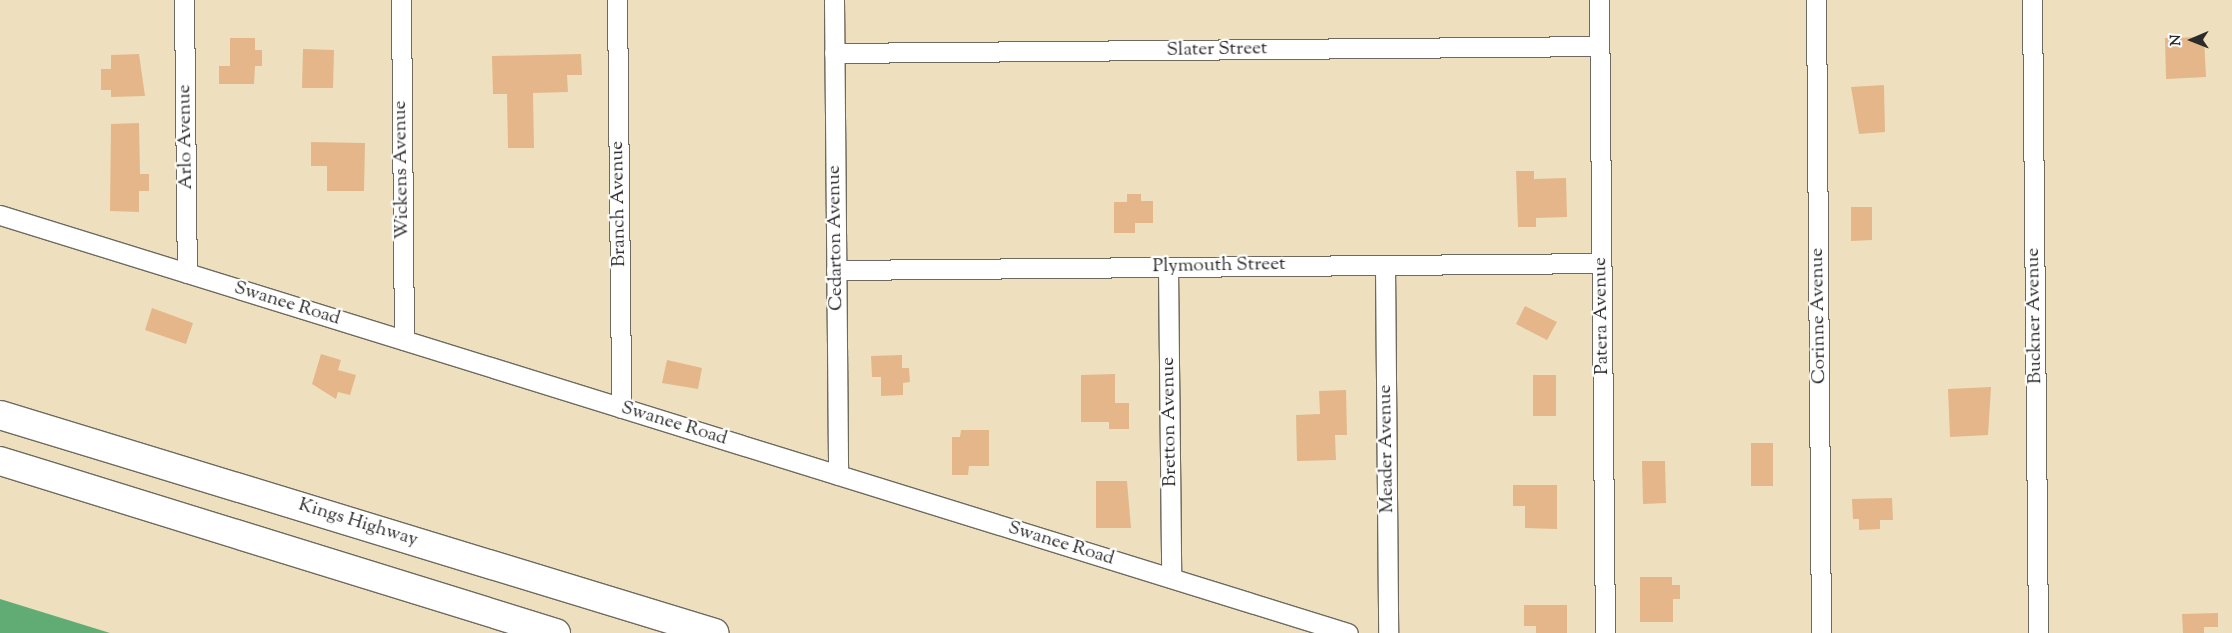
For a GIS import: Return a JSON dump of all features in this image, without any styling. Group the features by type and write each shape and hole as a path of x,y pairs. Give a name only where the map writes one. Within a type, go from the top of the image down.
{"main road":[{"name":"Kings Highway","path":"0,415 715,633"},
{"path":"0,461 556,633"}],"street":[{"name":"Arlo Avenue","path":"184,0 187,273"},
{"name":"Wickens Avenue","path":"401,0 404,340"},
{"name":"Branch Avenue","path":"618,0 621,408"},
{"name":"Cedarton Avenue","path":"834,0 838,475"},
{"name":"Patera Avenue","path":"1599,0 1605,633"},
{"name":"Corinne Avenue","path":"1816,0 1821,633"},
{"name":"Buckner Avenue","path":"2032,0 2038,633"},
{"name":"Slater Street","path":"834,53 1599,46"},
{"name":"Swanee Road","path":"0,215 1348,633"},
{"name":"Plymouth Street","path":"836,270 1602,263"},
{"name":"Meader Avenue","path":"1385,265 1388,633"},
{"name":"Bretton Avenue","path":"1168,267 1171,578"}],"green space":[{"path":"0,599 110,633 0,633"}],"building":[{"path":"2204,37 2206,77 2166,79 2165,38"},
{"path":"230,38 255,38 255,50 262,50 262,66 255,66 254,84 219,84 219,66 230,66"},
{"path":"303,49 334,50 333,88 302,88"},
{"path":"139,54 145,96 111,97 111,90 101,90 101,69 111,69 111,55"},
{"path":"581,54 582,75 567,75 568,92 533,93 534,148 508,148 507,94 493,94 492,56"},
{"path":"1884,85 1885,132 1859,134 1851,87"},
{"path":"139,123 140,174 149,174 149,191 139,191 139,212 110,211 111,124"},
{"path":"311,142 365,143 364,191 327,191 327,166 311,166"},
{"path":"1516,171 1534,171 1534,179 1566,178 1567,217 1536,218 1536,227 1518,227"},
{"path":"1127,194 1141,194 1141,201 1153,201 1153,223 1135,223 1135,233 1114,233 1114,202 1127,202"},
{"path":"1851,207 1872,207 1872,240 1851,241"},
{"path":"1525,306 1557,322 1547,340 1516,324"},
{"path":"152,308 193,323 186,344 145,330"},
{"path":"321,354 341,360 338,370 356,375 350,395 338,392 336,399 312,384"},
{"path":"902,355 902,368 909,368 910,382 903,383 903,395 881,396 881,377 872,377 871,356"},
{"path":"667,360 702,368 698,389 662,383"},
{"path":"1115,374 1115,403 1129,403 1129,429 1109,429 1109,422 1081,422 1081,375"},
{"path":"1533,375 1556,375 1556,416 1533,416"},
{"path":"1991,387 1988,435 1950,437 1948,389"},
{"path":"1346,390 1347,435 1335,435 1336,460 1297,461 1296,415 1320,414 1319,391"},
{"path":"961,430 989,430 989,466 969,466 968,475 952,475 952,437 960,437"},
{"path":"1751,443 1773,443 1773,486 1751,486"},
{"path":"1642,461 1665,461 1666,503 1643,504"},
{"path":"1096,481 1127,481 1131,528 1096,528"},
{"path":"1513,485 1557,485 1557,529 1525,528 1525,506 1513,506"},
{"path":"1892,498 1893,520 1880,520 1880,529 1859,530 1859,519 1853,519 1852,499"},
{"path":"1640,577 1672,577 1672,585 1680,585 1680,599 1673,599 1673,622 1640,622"},
{"path":"1524,605 1567,605 1567,633 1536,633 1536,626 1524,626"},
{"path":"2218,613 2218,627 2204,627 2204,633 2183,633 2182,614"}]}
